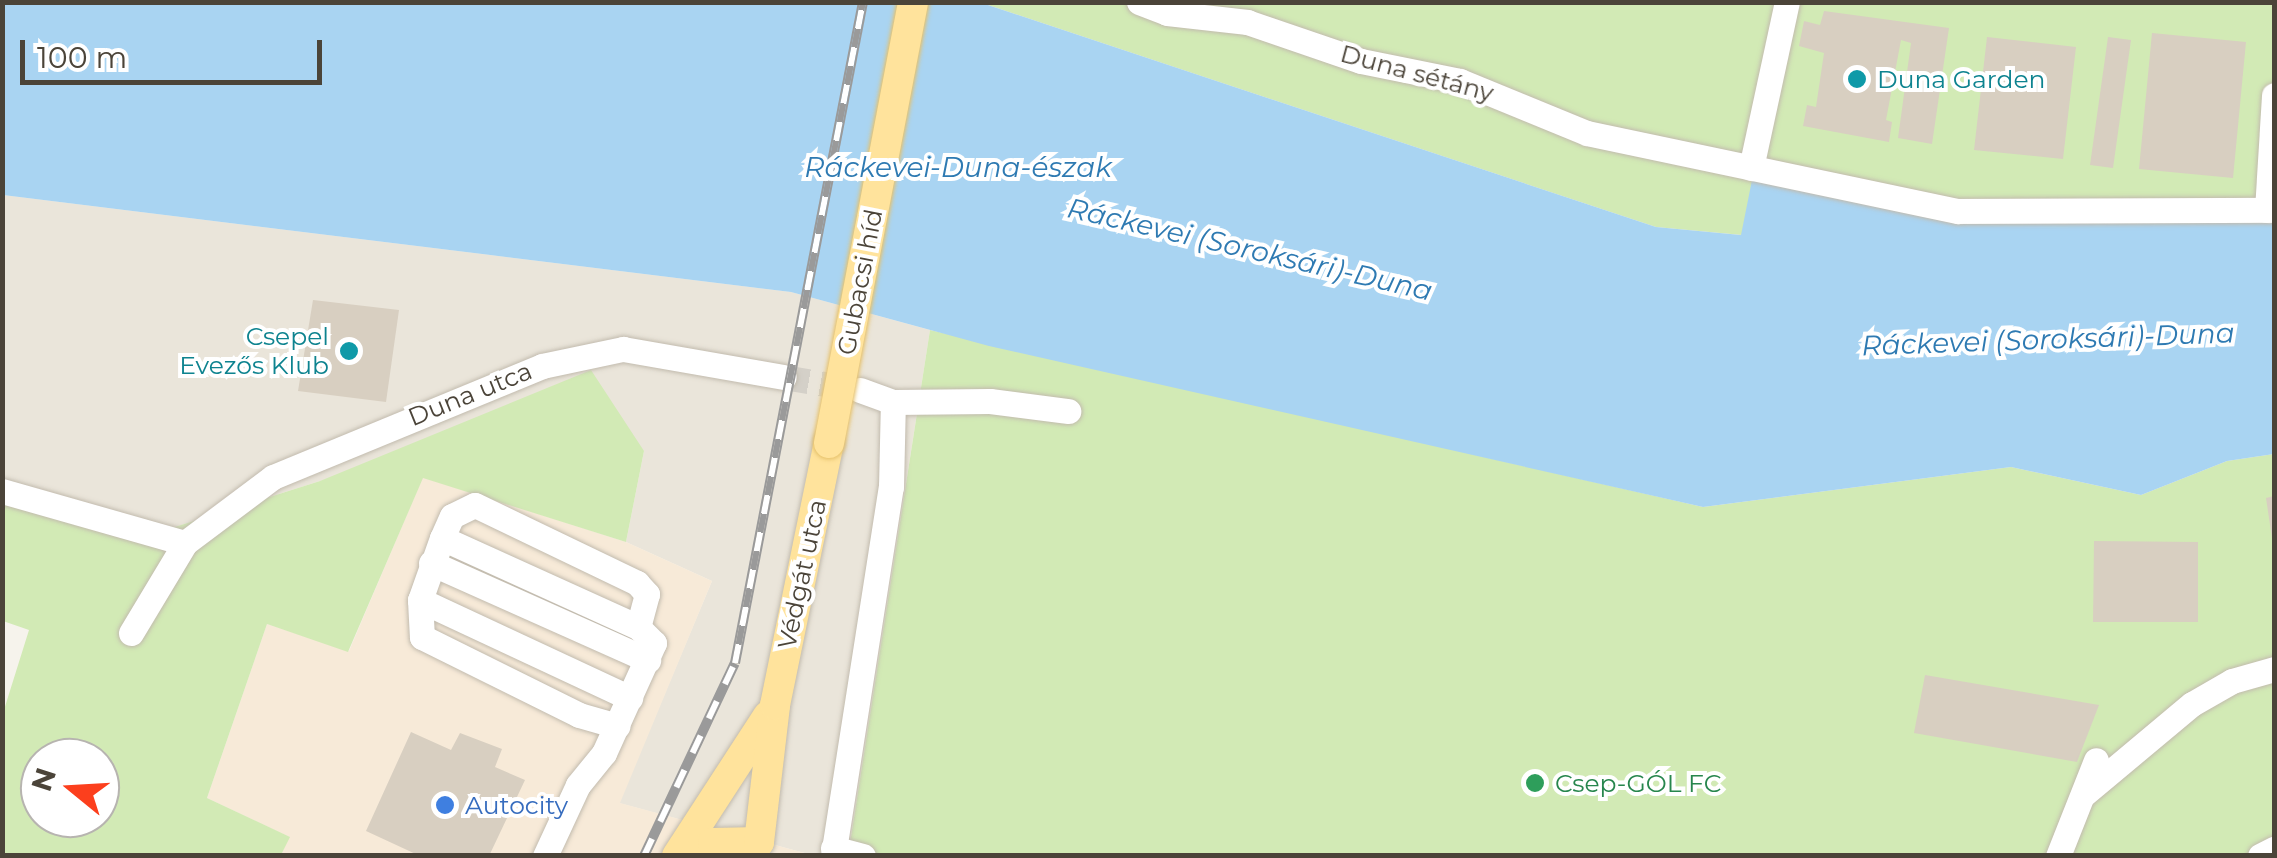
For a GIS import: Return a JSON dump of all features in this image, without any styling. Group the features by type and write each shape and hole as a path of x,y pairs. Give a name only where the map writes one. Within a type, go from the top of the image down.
{"main road":[{"name":"Gubacsi híd","path":"829,443 913,2"},
{"name":"Védgát utca","path":"695,856 713,842 760,849 775,705 829,443"},
{"name":"Védgát utca","path":"677,856 775,705"}],"street":[{"name":"Duna sétány","path":"1139,2 1290,33 1361,61 1504,96 1587,132 1958,211 2271,210 2274,95"},
{"path":"1751,168 1787,2"},
{"name":"Duna utca","path":"131,633 186,543 273,477 542,366 624,349 784,377"},
{"path":"860,390 893,402 990,401 1068,411"},
{"path":"863,856 833,852 891,487 893,402"},
{"path":"2,492 186,543"},
{"path":"616,726 579,714 422,637 420,600 452,516 475,504 637,583 646,594 638,626"},
{"path":"442,538 638,626 654,643 616,726 578,784 546,856"},
{"path":"431,563 648,660"},
{"path":"420,600 630,698"},
{"path":"2083,795 2192,704 2232,681 2274,669"},
{"path":"2058,856 2096,760"},
{"path":"2260,856 2274,849"}],"shaded area":[{"path":"3,195 791,292 930,330 848,855 812,855 619,803 712,581 626,542 644,451 320,481 143,537 3,497"},
{"path":"423,477 626,542 712,581 620,803 812,855 281,855 289,837 207,798 267,624 349,651"}],"green space":[{"path":"2274,3 2274,219 1958,224 1753,180 1742,235 1656,227 985,4"},
{"path":"930,330 1703,507 2011,467 2141,495 2227,461 2274,454 2274,855 848,856"},
{"path":"591,370 644,451 626,542 423,478 348,652 267,624 207,798 290,837 281,855 3,855 3,713 29,630 3,621 2,497 143,537 320,481"}],"water":[{"name":"Ráckevei-Duna-észak","path":"3,3 982,3 1656,227 1741,235 1752,180 1958,224 2274,219 2274,454 2227,461 2141,495 2011,467 1703,507 989,346 791,292 3,195"}],"building":[{"name":"Duna Garden","path":"1824,11 1949,28 1932,144 1898,138 1911,43 1901,40 1886,120 1892,122 1889,142 1803,126 1807,105 1816,107 1824,53 1799,46 1804,21 1820,25"},
{"path":"2152,33 2246,42 2233,178 2139,169"},
{"path":"1987,37 2076,47 2063,159 1974,150"},
{"path":"2108,37 2131,40 2113,168 2090,165"},
{"name":"Csepel Evezős Klub","path":"313,300 399,310 386,402 298,391"},
{"path":"2274,496 2274,538 2272,538 2266,498"},
{"path":"2094,541 2198,542 2198,622 2093,622"},
{"path":"1925,675 2099,705 2077,762 1914,733"},
{"name":"Autocity","path":"411,732 451,750 460,733 502,749 495,767 525,780 489,856 420,856 366,831"}],"tunnel":[{"path":"784,377 855,389"}],"railway":[{"path":"644,856 735,663 863,2"}],"place":[{"name":"Duna Garden","path":"1857,79"},
{"name":"Csepel Evezős Klub","path":"349,351"},
{"name":"Csep-GÓL FC","path":"1535,783"},
{"name":"Autocity","path":"445,805"}],"water label":[{"name":"Ráckevei (Soroksári)-Duna","path":"1250,249"},
{"name":"Ráckevei (Soroksári)-Duna","path":"2048,339"}]}
